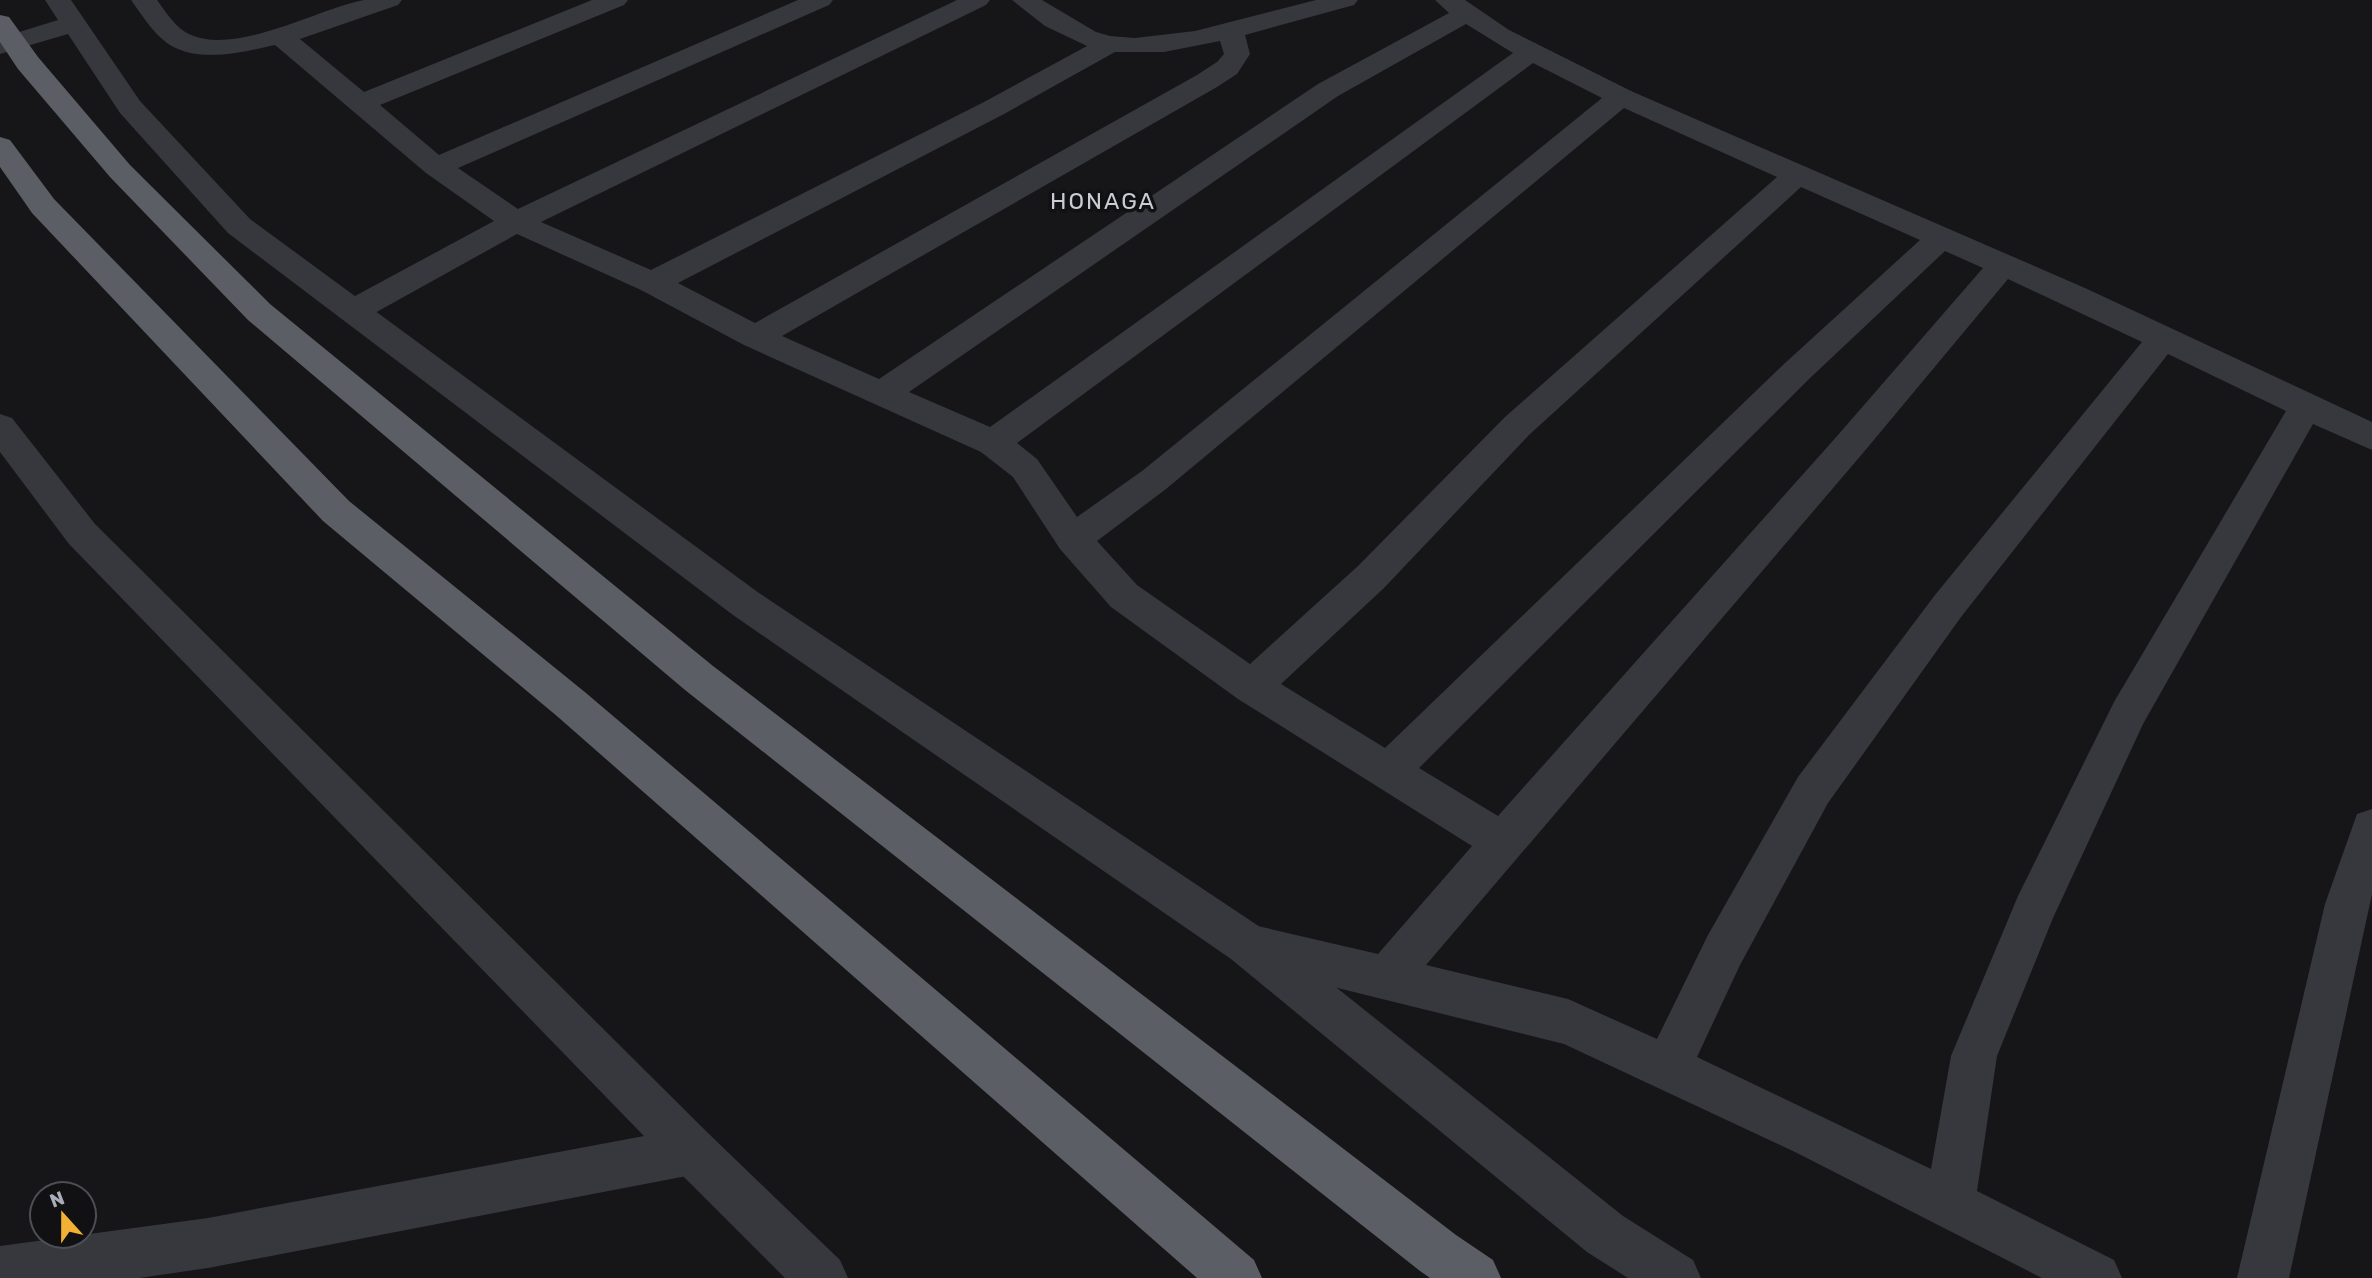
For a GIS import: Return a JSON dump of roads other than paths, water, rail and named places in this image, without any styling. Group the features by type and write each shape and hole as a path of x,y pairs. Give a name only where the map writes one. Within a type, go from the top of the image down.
{"highway":[{"path":"0,23 14,55 120,171 279,330 699,678 1438,1253 1475,1278"},
{"path":"0,146 43,206 336,511 572,705 1236,1278"}],"street":[{"path":"144,0 164,26 180,39 200,47 281,36 389,0"},
{"path":"361,103 615,0"},
{"path":"436,167 820,0"},
{"path":"353,311 516,222 977,0"},
{"path":"1025,0 1061,26 1111,44 1140,45 1230,30 1345,0"},
{"path":"881,394 1328,90 1457,7 1530,53 1621,97 1939,239 2003,264 2372,438"},
{"path":"14,55 66,11 130,107 239,226 746,604 1247,944 1605,1234 1675,1278"},
{"path":"755,337 1207,81 1227,68 1237,54 1230,30"},
{"path":"281,36 436,167 516,222 652,283 755,337 993,443 1025,468 1073,539 1124,596 1252,687 1501,841"},
{"path":"652,283 994,108 1111,44"},
{"path":"993,443 1530,53"},
{"path":"1073,539 1154,480 1621,97"},
{"path":"1252,687 1371,577 1517,426 1796,176"},
{"path":"1388,772 1796,372 1939,239"},
{"path":"1387,979 1501,841 1904,383 2003,264"},
{"path":"1667,1068 1724,950 1813,790 1948,606 2163,338"},
{"path":"1950,1205 1974,1056 2034,911 2128,714 2306,406"},
{"path":"0,427 82,534 692,1151 822,1278"},
{"path":"2263,1278 2347,904 2372,828"},
{"path":"1247,944 1568,1022 1814,1136 2096,1278"},
{"path":"0,1272 208,1243 692,1151"}],"district":[{"name":"HONAGA","path":"1103,201"}]}
